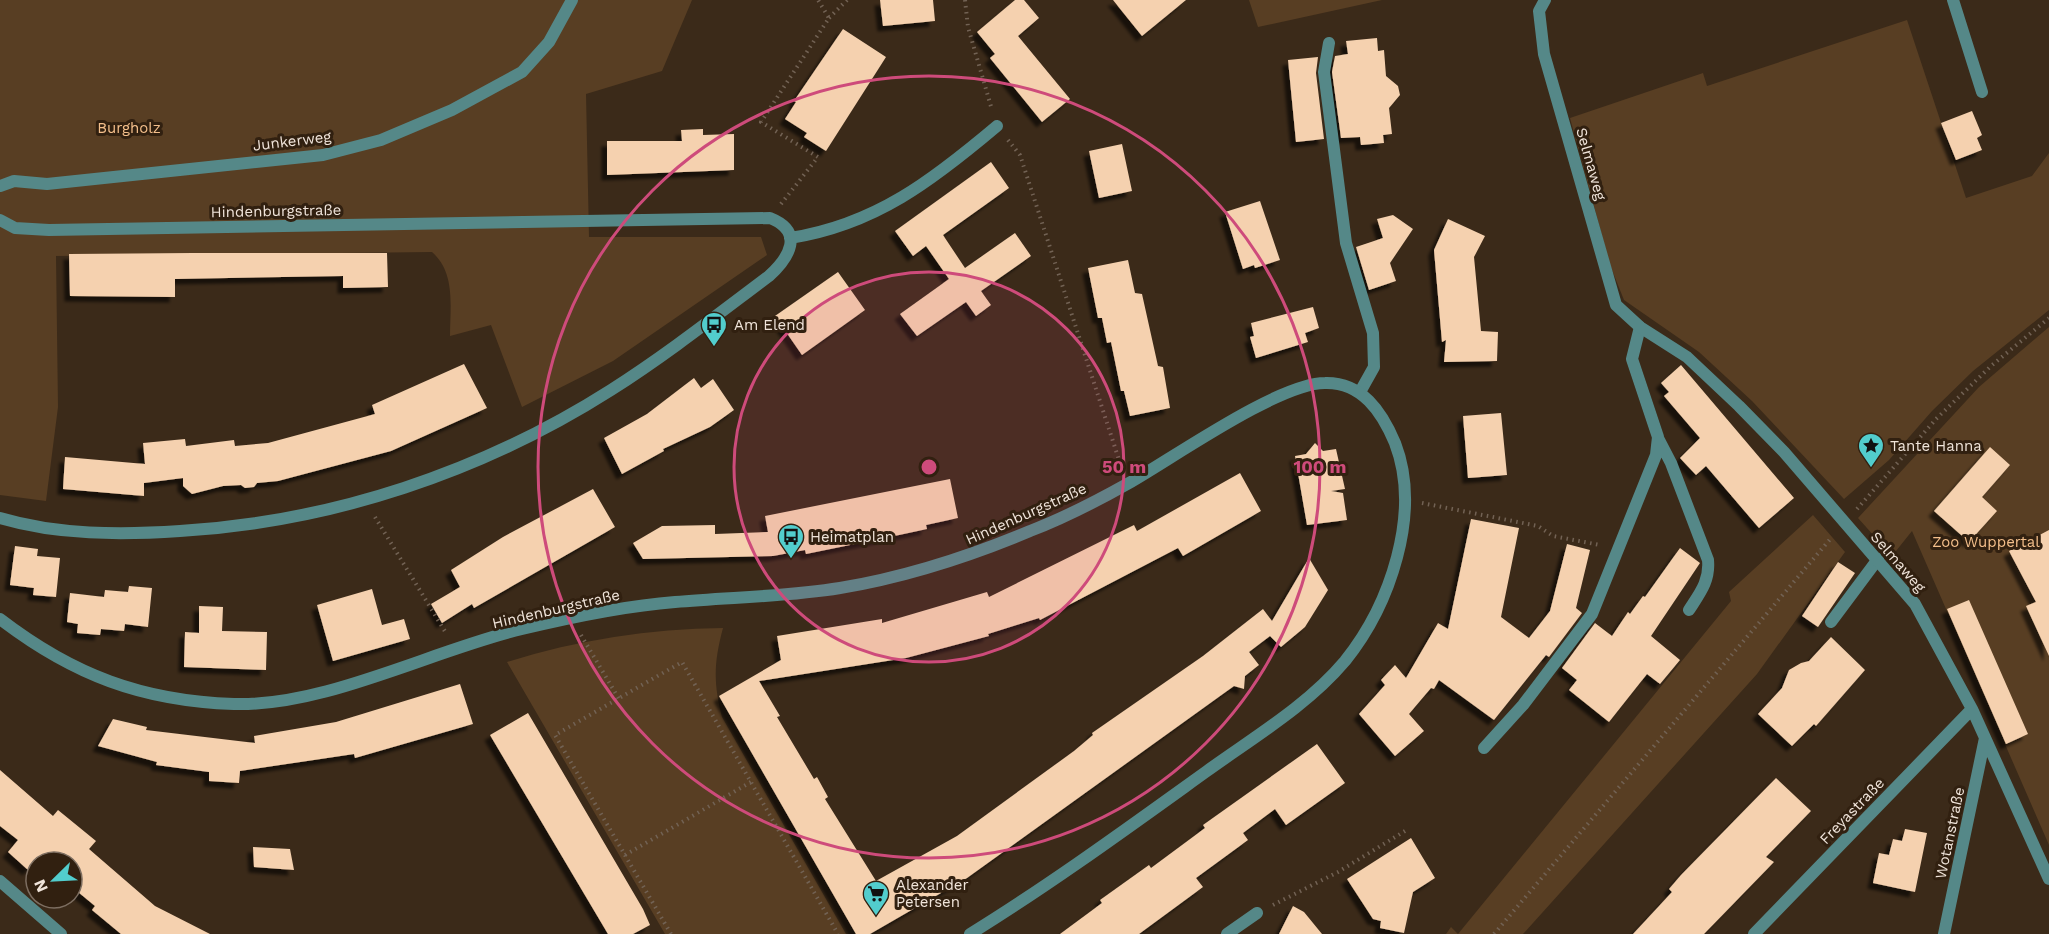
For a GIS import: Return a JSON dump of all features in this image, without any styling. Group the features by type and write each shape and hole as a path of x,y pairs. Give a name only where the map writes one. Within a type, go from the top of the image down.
{"street":[{"name":"Junkerweg","path":"0,186 14,181 47,184 322,155 381,140 452,110 522,72 549,42 572,0"},
{"name":"Selmaweg","path":"1545,0 1539,11 1544,54 1613,299 1622,311 1640,327 1687,357 1739,406 1878,559 1915,604 1972,709 2049,879"},
{"path":"1953,0 1982,92"},
{"path":"1329,43 1324,72 1346,243 1373,333 1374,367 1360,392"},
{"path":"790,238 845,226 905,198 954,162 997,126"},
{"path":"0,518 71,531 169,532 272,521 365,501 457,469 542,430 610,390 769,276 788,256 790,238 781,222 770,218"},
{"name":"Hindenburgstraße","path":"0,220 15,228 49,230 770,218"},
{"path":"1640,327 1632,359 1658,437 1671,463 1708,560 1710,572 1706,584 1689,610"},
{"name":"Hindenburgstraße","path":"0,619 60,661 123,688 176,699 229,704 296,698 517,630 617,609 671,602 795,594 841,588 965,558 1037,528 1127,484 1198,441 1294,391 1316,383 1333,382 1360,392 1376,408 1391,435 1403,477 1403,499 1399,550 1382,597 1359,641 1321,686 1162,803 970,934"},
{"path":"1484,748 1523,705 1592,614 1656,455 1658,437"},
{"path":"1831,622 1878,559"},
{"name":"Freyastraße","path":"1754,934 1972,709"},
{"name":"Wotanstraße","path":"1944,934 1985,738"},
{"path":"0,881 61,934"},
{"path":"1227,934 1257,913"}],"path":[{"path":"818,0 829,18"},
{"path":"770,218 818,158 761,122 829,18 847,0"},
{"path":"965,0 968,27 997,126 1020,155 1127,484"},
{"path":"1494,934 1844,523 1936,419 1990,366 2049,318"},
{"path":"1403,499 1538,526 1553,536 1619,549"},
{"path":"365,501 455,650"},
{"path":"587,646 618,699"},
{"path":"671,934 555,735 682,662 838,934"},
{"path":"625,855 751,782"},
{"path":"1257,913 1338,872 1405,831"}],"green space":[{"name":"Burgholz","path":"0,0 692,0 662,71 586,94 589,237 761,237 767,255 613,361 522,407 491,325 450,336 451,302 448,280 440,260 432,252 56,256 58,407 46,501 0,495"},
{"path":"1249,0 1382,0 1258,27"},
{"path":"1907,20 1966,198 2032,176 2049,153 2049,310 1973,371 1932,411 1889,460 1844,499 1752,401 1699,352 1624,300 1610,265 1570,118 1703,73 1707,86"},
{"name":"Zoo Wuppertal","path":"2049,327 2049,845 1912,531 1892,556 1858,518 1979,387"},
{"path":"1813,515 1845,552 1757,674 1523,934 1458,934 1731,601 1729,592"},
{"path":"723,628 716,672 722,717 846,934 665,934 507,662 533,654 614,637"},
{"path":"1451,927 1458,934 1446,934"}],"building":[{"path":"880,0 933,0 935,21 883,26"},
{"path":"1015,0 1024,0 1039,18 1018,36 1070,99 1042,122 990,58 995,54 977,32"},
{"path":"1113,0 1186,0 1142,36"},
{"path":"843,29 886,57 826,151 804,137 807,133 785,119 796,102 794,101"},
{"path":"1377,38 1378,51 1384,50 1386,76 1398,86 1400,95 1389,108 1392,134 1383,135 1384,143 1361,145 1360,137 1341,138 1332,72 1335,56 1348,54 1346,41"},
{"path":"1318,57 1316,73 1324,139 1296,142 1288,60"},
{"path":"1972,111 1982,135 1977,138 1982,150 1956,160 1941,123"},
{"path":"703,129 703,135 734,134 734,170 607,175 607,141 682,141 681,130"},
{"path":"1122,144 1132,191 1099,198 1089,151"},
{"path":"991,162 1009,188 943,235 965,268 1015,233 1031,256 981,291 991,305 976,316 966,302 917,336 900,314 949,279 926,246 913,256 895,231"},
{"path":"1260,201 1280,260 1255,268 1254,265 1243,269 1225,212"},
{"path":"1393,215 1413,229 1390,263 1396,281 1369,290 1356,247 1383,238 1377,219"},
{"path":"1448,219 1485,236 1474,257 1481,331 1498,332 1497,361 1444,362 1446,340 1442,342 1434,250"},
{"path":"387,253 388,287 343,288 343,276 175,279 175,297 70,296 69,254"},
{"path":"1128,260 1135,293 1142,294 1158,366 1163,367 1170,408 1130,416 1124,391 1121,391 1111,342 1107,343 1102,318 1098,318 1088,268"},
{"path":"838,272 865,310 802,355 775,316"},
{"path":"1313,307 1319,328 1305,333 1308,342 1256,358 1250,337 1254,336 1251,323"},
{"path":"464,364 487,408 391,451 278,481 257,483 254,487 223,486 192,494 183,486 183,478 144,483 144,496 63,489 65,457 145,464 143,443 185,439 186,446 234,440 235,446 268,443 375,414 372,405"},
{"path":"1681,365 1794,498 1759,528 1706,466 1696,475 1680,458 1700,438 1664,396 1669,392 1661,383"},
{"path":"694,378 701,388 713,379 734,410 710,427 663,449 664,451 622,474 604,438 647,414"},
{"path":"1501,413 1507,475 1468,478 1463,416"},
{"path":"1315,443 1323,451 1336,449 1345,489 1331,491 1343,493 1347,520 1307,525 1295,456 1306,454"},
{"path":"1990,447 2010,465 1982,497 1997,511 1969,542 1934,511"},
{"path":"1240,473 1261,511 1183,556 1178,548 1040,620 1039,618 988,634 989,636 906,658 759,681 780,716 777,717 814,779 817,777 828,797 825,799 876,881 957,836 1074,751 1093,735 1092,733 1203,656 1263,609 1272,621 1309,558 1328,590 1305,627 1281,647 1270,636 1249,652 1259,665 1245,676 1244,689 1234,686 967,878 870,934 856,934 719,696 781,660 777,636 882,619 882,623 987,592 989,597 1134,525 1137,531"},
{"path":"950,479 958,518 926,525 927,529 806,554 805,550 773,556 643,559 633,543 662,526 715,525 715,534 768,532 765,516"},
{"path":"593,489 615,527 474,608 472,604 442,623 431,604 460,587 451,570 503,537"},
{"path":"1471,519 1519,528 1501,617 1529,638 1550,611 1567,544 1590,550 1576,608 1582,613 1549,657 1546,655 1494,720 1439,680 1434,689 1431,688 1409,714 1424,731 1395,756 1359,714 1385,685 1381,680 1395,665 1406,678 1438,623 1448,629"},
{"path":"2049,530 2049,656 2026,606 2036,602 2009,551"},
{"path":"15,546 38,549 37,556 60,558 56,597 33,595 34,588 10,585"},
{"path":"1680,548 1700,563 1651,636 1680,660 1660,684 1647,674 1609,722 1569,690 1577,680 1562,668 1595,623 1612,636 1628,612 1630,614 1643,596 1645,597"},
{"path":"1838,562 1855,573 1818,627 1802,616"},
{"path":"129,586 152,588 148,627 125,624 124,631 101,629 100,635 77,633 78,624 67,622 70,593 104,597 105,590 128,592"},
{"path":"372,589 382,625 404,619 410,639 333,661 317,605"},
{"path":"1969,600 2028,734 2006,744 1947,609"},
{"path":"199,606 223,607 222,631 267,632 266,670 184,667 185,632 199,633"},
{"path":"1831,637 1865,670 1816,726 1814,724 1792,746 1758,714 1782,688 1789,670 1809,661"},
{"path":"460,684 473,724 355,758 354,754 240,771 239,783 209,781 209,772 156,765 157,762 98,746 113,719 147,727 146,730 255,743 254,736 336,722"},
{"path":"528,713 643,909 650,925 633,934 608,934 490,735"},
{"path":"1317,744 1345,783 1286,825 1275,809 1243,833 1248,840 1196,878 1203,887 1139,934 1060,934 1102,903 1100,900 1149,865 1151,868 1205,828 1203,825"},
{"path":"0,770 53,816 58,810 96,841 89,849 155,906 210,934 121,934 92,910 95,906 84,897 84,850 24,850 24,866 8,852 18,840 0,826"},
{"path":"1776,778 1811,811 1766,857 1774,862 1704,934 1633,934 1672,892 1669,889 1681,875"},
{"path":"1905,829 1927,833 1915,892 1873,883 1879,853 1889,855 1893,839 1902,841"},
{"path":"1411,838 1435,878 1413,892 1404,933 1380,928 1381,921 1373,919 1347,879"},
{"path":"253,847 290,849 294,870 254,867"},
{"path":"1293,906 1304,912 1322,934 1279,934"}],"place":[{"name":"Am Elend","path":"714,348"},
{"name":"Tante Hanna","path":"1871,469"},
{"name":"Heimatplan","path":"791,560"},
{"name":"Alexander Petersen","path":"876,917"}]}
